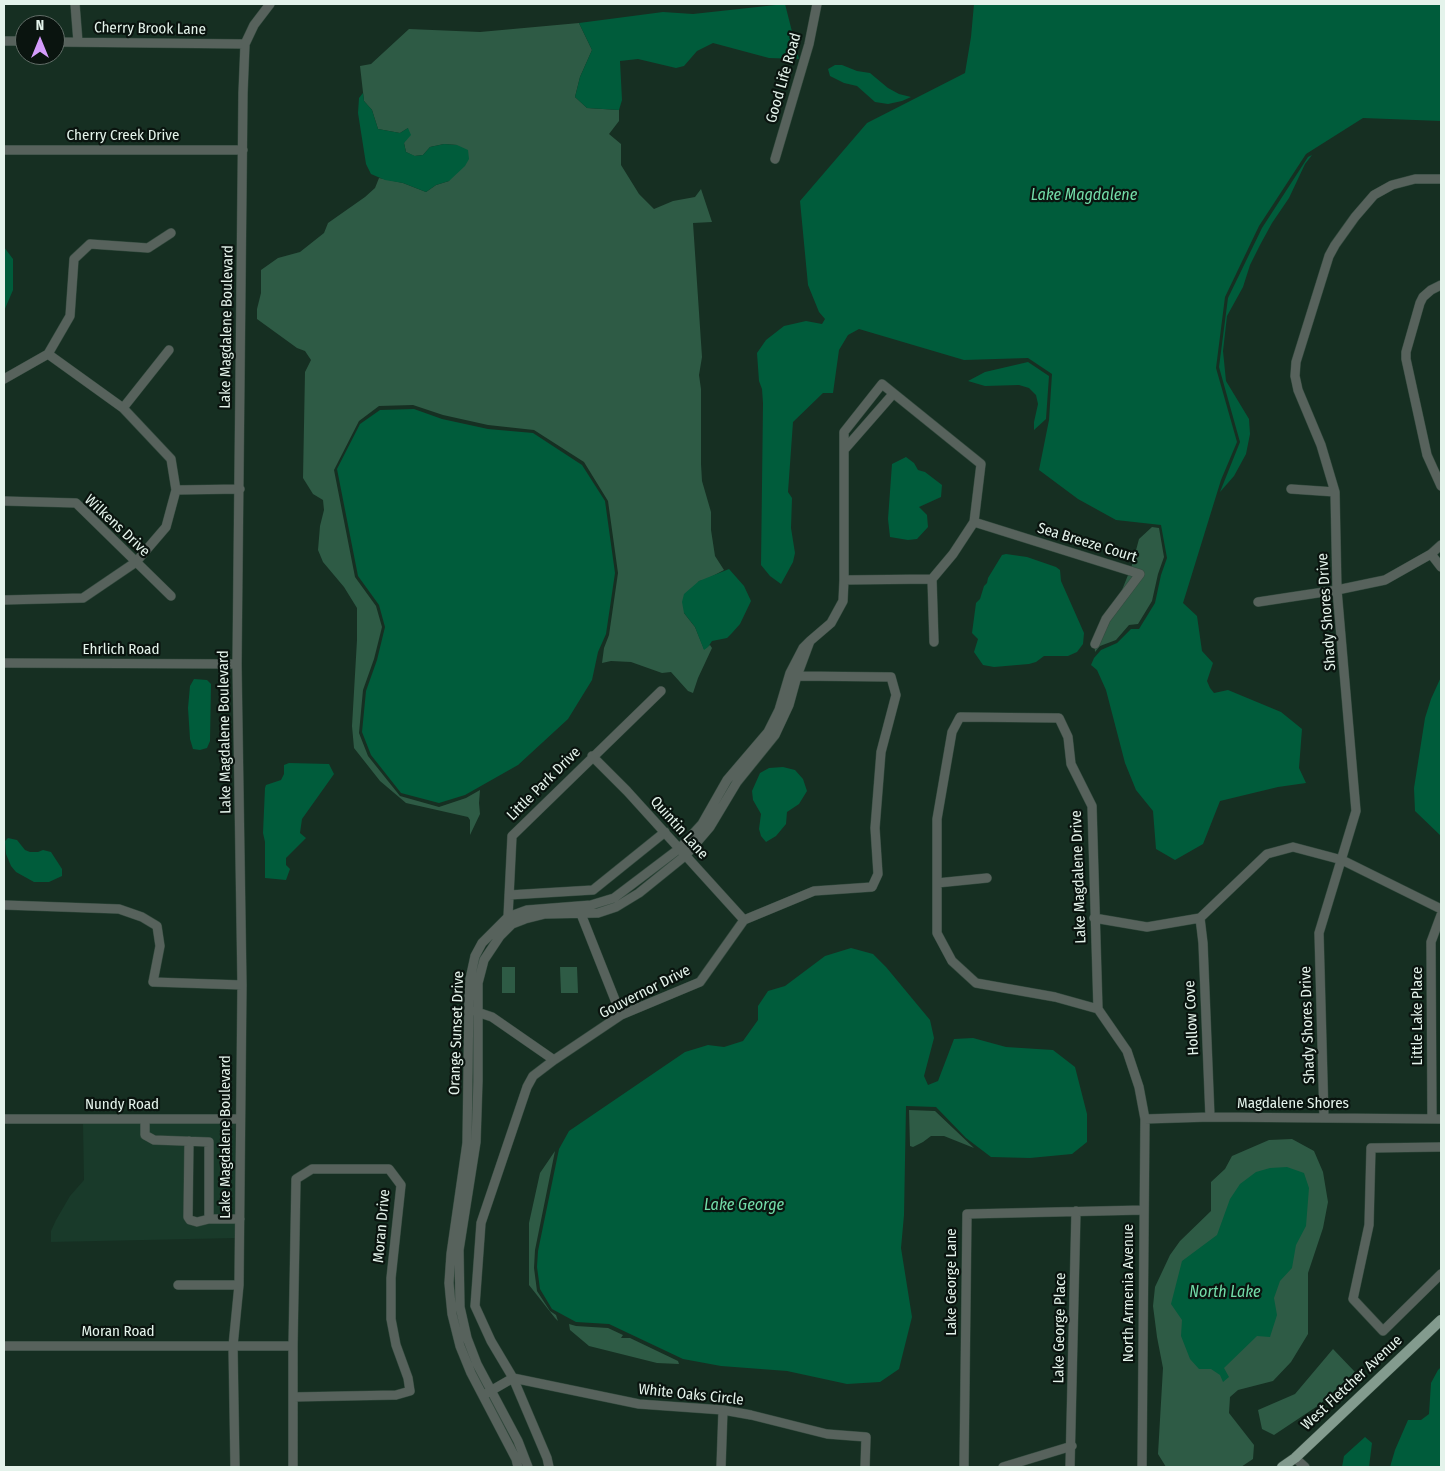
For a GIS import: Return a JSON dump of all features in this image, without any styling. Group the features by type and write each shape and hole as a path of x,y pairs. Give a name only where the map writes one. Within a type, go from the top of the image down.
{"main road":[{"name":"West Fletcher Avenue","path":"1282,1467 1295,1458 1441,1320"}],"street":[{"path":"75,4 78,42"},
{"name":"Lake Magdalene Boulevard","path":"235,1467 233,1346 239,1284 242,985 238,664 245,44 254,25 270,4"},
{"name":"Good Life Road","path":"775,159 809,44 817,4"},
{"name":"Cherry Brook Lane","path":"65,42 245,44"},
{"name":"Cherry Creek Drive","path":"4,150 243,150"},
{"name":"Shady Shores Drive","path":"1324,1118 1319,933 1356,811 1337,590 1335,492 1321,444 1301,399 1295,376 1298,355 1329,256 1364,205 1388,187 1405,181 1441,179"},
{"path":"4,379 48,354 70,316 74,259 90,244 148,248 171,233"},
{"path":"1441,285 1423,297 1406,352 1406,360 1428,455 1441,486"},
{"path":"123,408 169,350"},
{"path":"4,600 84,598 136,562 166,527 176,490 171,458 123,408 48,354"},
{"name":"Orange Sunset Drive","path":"528,1467 518,1441 460,1346 452,1314 449,1270 459,1218 467,1142 473,1011 470,978 475,956 482,943 510,920 579,910 598,913 616,907 639,893 710,827 737,782 775,735 789,705 793,674 803,648 831,622 843,601 844,432 882,384 893,394"},
{"path":"844,450 893,394 981,464 974,522 953,554 932,579 934,642"},
{"path":"176,490 240,489"},
{"path":"1291,489 1335,492"},
{"name":"Wilkens Drive","path":"4,501 76,503 171,596"},
{"name":"Sea Breeze Court","path":"974,522 1140,574 1106,619 1094,644"},
{"path":"1258,602 1337,590 1385,580 1431,554 1441,544"},
{"path":"1431,554 1441,567"},
{"path":"844,580 932,579"},
{"name":"Ehrlich Road","path":"4,663 238,664"},
{"path":"744,920 814,891 872,887 878,874 875,828 881,752 896,695 891,677 793,674"},
{"name":"Little Park Drive","path":"510,920 509,895 512,836 592,756 661,691"},
{"name":"Lake Magdalene Drive","path":"960,717 1059,718 1068,737 1071,764 1092,806 1098,1010 1055,997 976,983 952,961 937,933 936,883 937,819 952,732 960,717"},
{"name":"Quintin Lane","path":"592,756 665,832 744,920"},
{"path":"509,895 593,890 665,832"},
{"path":"1094,918 1147,927 1200,918 1267,854 1293,847 1342,860 1441,909"},
{"path":"936,883 987,878"},
{"path":"4,905 119,909 142,917 157,926 160,946 153,982 242,985"},
{"path":"579,910 621,1016"},
{"name":"Little Lake Place","path":"1437,1119 1431,942 1441,916"},
{"name":"Hollow Cove","path":"1200,918 1203,943 1210,1117"},
{"name":"Gouvernor Drive","path":"549,1467 547,1458 512,1378 491,1341 475,1306 481,1223 527,1087 534,1076 554,1060 621,1016 700,982 744,920"},
{"path":"1098,1010 1127,1052 1139,1087 1145,1118"},
{"path":"473,1011 492,1017 554,1060"},
{"name":"Magdalene Shores","path":"1145,1118 1437,1119"},
{"name":"North Armenia Avenue","path":"1142,1467 1145,1118"},
{"name":"Nundy Road","path":"4,1119 240,1119"},
{"path":"145,1119 145,1135 154,1140 208,1142 209,1219"},
{"path":"189,1141 188,1217 190,1220 197,1222 209,1219 240,1219"},
{"path":"1441,1147 1371,1148 1369,1225 1353,1299 1383,1331 1441,1274"},
{"name":"Moran Drive","path":"293,1397 396,1395 410,1391 408,1378 396,1345 391,1319 391,1278 401,1185 389,1169 312,1169 296,1179 293,1346 293,1397 293,1467"},
{"name":"Lake George Lane","path":"964,1467 967,1214 1144,1210"},
{"name":"Lake George Place","path":"1070,1467 1072,1446 1076,1211"},
{"path":"459,1218 481,1223"},
{"path":"178,1285 239,1284"},
{"name":"Moran Road","path":"4,1346 293,1346"},
{"path":"487,1392 512,1378"},
{"name":"White Oaks Circle","path":"512,1378 639,1404 724,1410 827,1434 866,1437 865,1467"},
{"name":"Orange Sunset Drive","path":"487,1392 518,1467"},
{"path":"721,1467 724,1410"},
{"path":"1003,1467 1072,1446"},
{"path":"1295,1458 1305,1467"}],"shaded area":[{"path":"579,23 592,50 580,77 575,97 587,108 619,110 619,121 609,134 621,144 621,165 639,194 654,209 673,201 695,197 701,189 712,222 693,223 702,357 699,375 701,389 701,464 702,481 711,512 711,530 715,556 724,570 705,580 699,581 684,613 695,627 704,649 710,645 712,648 693,693 688,691 671,672 662,673 631,662 611,661 602,663 604,648 609,635 618,573 608,501 584,462 534,430 488,425 443,415 413,405 379,406 359,421 334,470 355,577 376,606 382,627 374,659 363,690 359,733 368,756 400,796 439,807 466,798 480,790 480,814 470,835 470,820 468,817 406,803 380,781 354,748 352,726 357,608 344,587 323,562 318,550 320,526 324,510 323,500 313,494 303,478 305,372 311,360 305,351 297,348 257,319 257,309 261,293 261,270 278,258 300,252 324,233 328,223 375,188 379,178 403,183 426,192 436,185 449,181 457,145 444,144 430,147 423,155 414,156 406,152 404,143 408,128 400,133 378,129 372,110 364,101 360,66 371,64 409,29 480,32"},
{"path":"1152,527 1159,528 1164,557 1152,601 1138,624 1129,625 1116,640 1100,646 1095,652 1094,640 1118,600 1132,565 1139,539"},
{"path":"502,967 515,967 515,993 502,993"},
{"path":"560,967 577,967 578,993 561,993"},
{"path":"909,1110 935,1111 974,1148 944,1136 931,1136 913,1147 910,1146"},
{"path":"83,1124 141,1124 143,1139 154,1145 185,1145 184,1218 189,1224 197,1226 236,1224 236,1238 51,1242 51,1231 56,1220 70,1196 84,1180"},
{"path":"149,1124 235,1124 236,1215 213,1215 212,1138 155,1136 149,1133"},
{"path":"1292,1139 1314,1151 1323,1172 1328,1202 1323,1228 1308,1273 1308,1334 1291,1362 1273,1381 1238,1390 1230,1397 1229,1413 1254,1445 1253,1459 1241,1467 1166,1467 1158,1454 1163,1368 1153,1306 1155,1287 1170,1255 1180,1241 1211,1211 1211,1182 1225,1169 1232,1156 1269,1140"},
{"path":"555,1151 535,1250 534,1268 537,1291 550,1311 556,1315 558,1321 529,1285 529,1223 540,1173"},
{"path":"569,1324 608,1328 623,1335 621,1338 630,1338 678,1361 679,1364 657,1363 589,1346 570,1330"},
{"path":"1333,1349 1355,1372 1319,1405 1274,1435 1262,1429 1258,1410 1295,1394"}],"water":[{"path":"785,4 799,59 769,58 713,43 697,51 684,66 676,68 638,59 620,61 622,100 619,110 587,108 575,97 580,77 592,50 579,23 663,12 693,14"},
{"name":"Lake Magdalene","path":"974,4 1441,4 1441,121 1363,118 1306,154 1259,226 1225,297 1216,368 1237,442 1221,480 1183,603 1197,616 1202,651 1213,663 1207,681 1214,693 1228,690 1281,712 1302,729 1299,768 1306,783 1278,787 1220,801 1203,844 1175,860 1156,849 1153,811 1136,790 1125,763 1106,690 1097,670 1091,665 1101,650 1117,643 1131,629 1139,629 1155,603 1167,558 1161,525 1116,520 1078,499 1039,470 1049,420 1052,374 1028,358 964,360 859,329 848,335 839,350 833,393 823,393 793,422 788,492 792,498 791,528 795,553 793,562 781,584 770,576 761,565 763,403 757,353 766,340 784,326 806,321 822,324 825,319 819,312 808,285 800,201 867,123 965,73"},
{"path":"835,65 842,65 857,71 870,73 888,88 899,94 911,97 888,104 875,102 857,86 844,83 830,76 828,69"},
{"path":"363,93 364,101 372,110 378,129 400,133 408,128 411,135 404,143 406,152 415,156 423,155 430,147 444,144 457,145 468,150 469,159 465,166 449,181 436,185 426,192 371,174 366,164 358,113 359,98"},
{"path":"1312,155 1305,164 1289,198 1260,245 1250,265 1243,287 1227,316 1223,351 1226,381 1249,419 1250,434 1246,454 1234,476 1220,492 1240,442 1219,367 1228,298 1262,228 1308,157"},
{"path":"4,247 13,259 13,290 4,311"},
{"path":"1028,362 1049,376 1046,419 1034,430 1038,404 1036,395 1029,388 1019,385 985,386 968,381 985,372"},
{"path":"414,409 442,419 488,429 533,433 582,465 605,501 615,573 606,634 598,652 592,680 568,719 518,765 465,795 439,803 401,793 371,755 362,732 366,691 377,660 385,627 379,605 358,576 337,469 360,424 380,410"},
{"path":"906,457 914,463 918,470 925,472 942,485 941,497 919,507 927,515 928,527 917,539 908,540 890,537 888,519 892,464"},
{"path":"1002,555 1027,557 1060,570 1061,581 1084,633 1083,644 1077,652 1068,656 1044,656 1036,662 1029,664 994,667 983,665 974,652 978,639 972,633 976,603 980,599 988,578"},
{"path":"729,569 744,586 751,601 740,624 732,633 727,638 712,641 704,650 695,627 684,613 682,602 684,594 699,581"},
{"path":"1441,677 1441,836 1415,811 1414,788 1425,718"},
{"path":"194,679 207,680 211,684 210,741 207,748 200,750 193,749 190,739 188,708 190,686"},
{"path":"289,763 329,764 334,774 302,819 300,833 306,838 286,858 286,865 290,869 286,880 265,878 265,842 263,833 265,788 266,785 281,780 284,774 284,765"},
{"path":"783,767 795,770 803,779 807,791 799,804 787,812 786,824 776,836 766,842 761,836 759,829 761,814 753,800 752,791 760,773 769,768"},
{"path":"8,838 17,840 25,850 30,852 43,850 51,852 62,869 62,876 49,882 34,882 16,872 6,854 5,841"},
{"name":"Lake George","path":"851,948 873,954 930,1020 934,1038 924,1076 928,1085 938,1081 954,1039 973,1038 1006,1047 1053,1050 1075,1067 1087,1114 1087,1142 1072,1154 1030,1158 991,1157 966,1138 936,1107 906,1106 904,1215 901,1248 912,1317 899,1369 880,1382 847,1384 787,1371 721,1366 683,1359 609,1324 576,1322 552,1309 540,1289 537,1267 538,1251 559,1149 569,1131 685,1052 708,1045 724,1047 743,1041 758,1020 758,1006 768,991 785,986 825,956"},
{"name":"North Lake","path":"1287,1167 1304,1173 1309,1188 1306,1226 1296,1245 1292,1268 1280,1281 1274,1298 1277,1315 1270,1337 1257,1336 1224,1368 1229,1377 1223,1382 1220,1375 1211,1369 1199,1369 1190,1359 1181,1336 1182,1320 1171,1304 1182,1261 1217,1235 1230,1199 1240,1184 1256,1172 1270,1168"},
{"path":"1441,1367 1441,1467 1390,1467 1408,1420 1421,1420 1429,1414 1431,1383"},
{"path":"1365,1437 1372,1443 1369,1467 1342,1467 1344,1456"}]}
